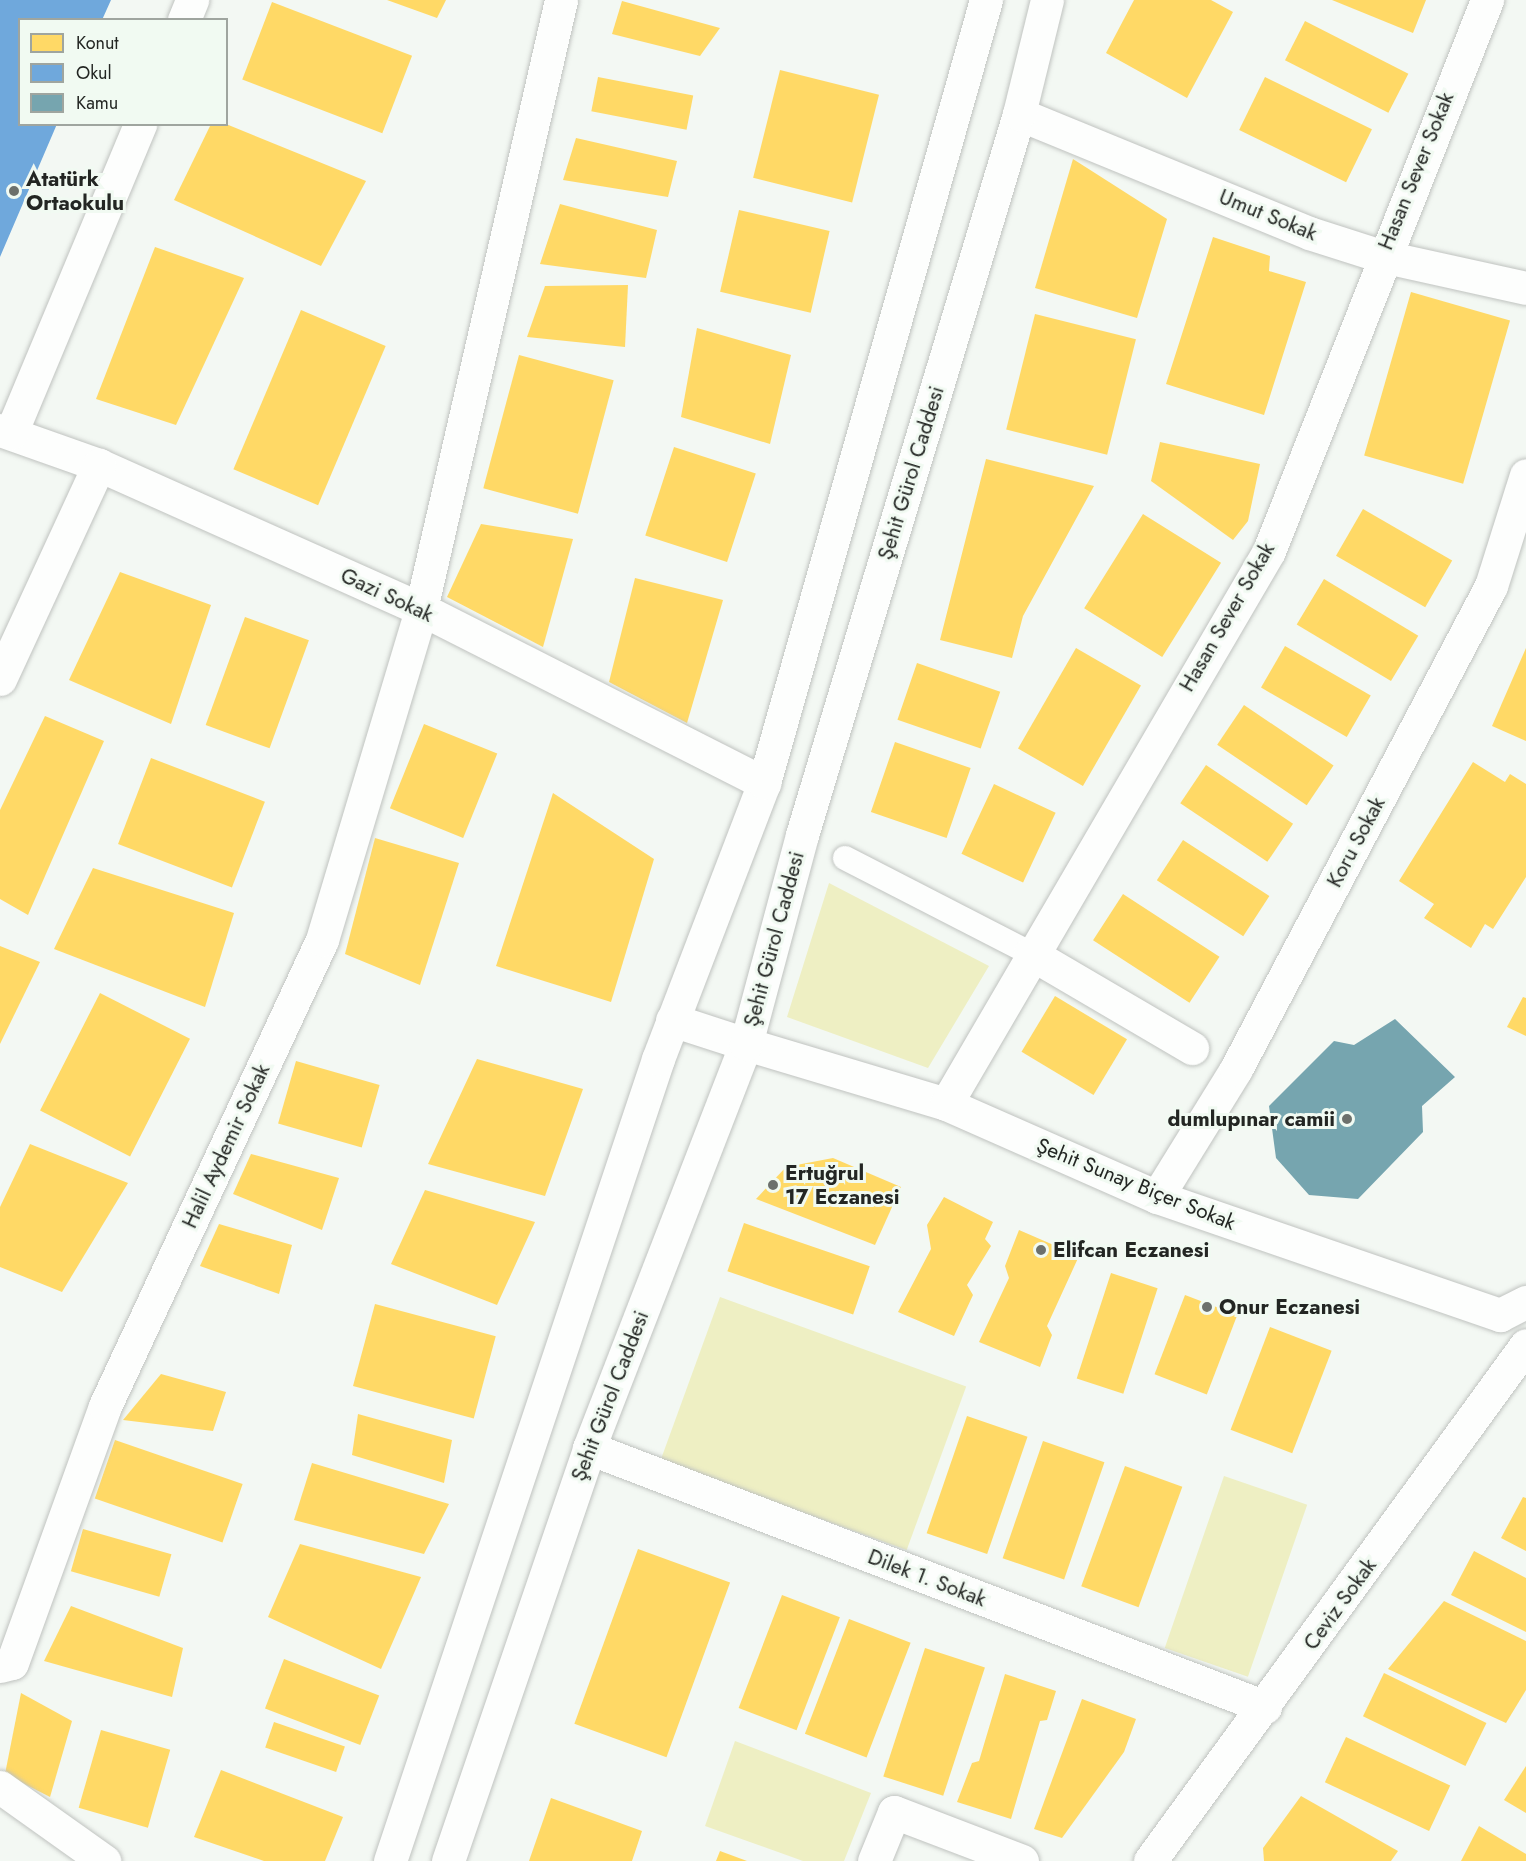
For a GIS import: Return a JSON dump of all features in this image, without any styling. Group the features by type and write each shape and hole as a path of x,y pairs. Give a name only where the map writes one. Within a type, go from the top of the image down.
{"street":[{"path":"185,18 192,0"},
{"path":"421,609 561,0"},
{"path":"390,1861 672,1020 764,783 986,0"},
{"name":"Şehit Gürol Caddesi","path":"448,1861 589,1448 746,1044 802,835 1019,114 1047,0"},
{"name":"Hasan Sever Sokak","path":"946,1104 1030,953 1269,550 1381,256 1487,0"},
{"name":"Umut Sokak","path":"1019,114 1309,233 1381,256 1526,288"},
{"path":"6,431 139,126"},
{"name":"Gazi Sokak","path":"6,431 99,465 421,609 764,783"},
{"path":"0,679 99,465"},
{"name":"Koru Sokak","path":"1157,1197 1236,1069 1491,586 1526,475"},
{"name":"Halil Aydemir Sokak","path":"0,1666 12,1663 105,1406 322,940 421,609"},
{"path":"1030,953 1192,1048"},
{"name":"Şehit Sunay Biçer Sokak","path":"672,1020 946,1104 1157,1197 1500,1315 1526,1302"},
{"name":"Ceviz Sokak","path":"1159,1858 1526,1345"},
{"name":"Dilek 1. Sokak","path":"589,1448 1265,1707"},
{"path":"0,1787 104,1861"},
{"path":"874,1861 894,1812 1022,1861"}],"lane":[{"path":"845,858 1030,953"}],"green space":[{"path":"829,883 989,966 928,1068 787,1017"},
{"path":"720,1297 966,1387 907,1550 660,1461"},
{"path":"1224,1476 1307,1505 1248,1677 1165,1648"},
{"path":"735,1741 871,1793 844,1861 803,1861 705,1826"}],"building: Konut":[{"path":"387,0 446,0 437,18"},
{"path":"1134,0 1211,0 1233,12 1187,98 1106,53"},
{"path":"1332,0 1426,0 1413,33"},
{"path":"622,1 720,28 700,56 612,34"},
{"path":"272,2 412,56 382,133 242,79"},
{"path":"1305,21 1408,74 1388,113 1285,60"},
{"path":"780,70 879,95 852,202 753,178"},
{"path":"598,77 693,96 687,130 591,111"},
{"path":"1265,77 1372,129 1346,182 1239,130"},
{"path":"228,125 366,181 321,266 174,200 210,126"},
{"path":"576,138 677,161 668,197 563,180"},
{"path":"1073,159 1167,219 1137,318 1035,288"},
{"path":"560,204 657,230 646,278 540,264"},
{"path":"739,210 830,231 811,313 720,292"},
{"path":"1213,237 1270,256 1269,271 1306,282 1264,415 1166,384"},
{"path":"155,247 244,278 176,425 96,399"},
{"path":"628,285 625,347 527,337 545,286"},
{"path":"1411,292 1510,320 1463,484 1364,455"},
{"path":"301,310 386,346 318,505 233,469"},
{"path":"1035,314 1136,339 1107,455 1006,429"},
{"path":"697,328 791,355 770,444 681,417"},
{"path":"519,355 614,380 578,514 483,488"},
{"path":"1160,442 1260,464 1248,521 1233,540 1151,481"},
{"path":"674,447 756,474 727,562 645,535"},
{"path":"986,459 1094,486 1023,616 1012,658 940,640"},
{"path":"1363,509 1452,561 1425,607 1336,556"},
{"path":"1143,514 1221,563 1162,657 1084,608"},
{"path":"481,524 573,539 543,647 447,597"},
{"path":"120,572 211,605 171,724 69,680"},
{"path":"635,578 723,600 687,723 609,682"},
{"path":"1324,579 1418,636 1391,681 1297,624"},
{"path":"245,617 309,640 270,748 206,725"},
{"path":"1285,646 1371,695 1347,737 1261,688"},
{"path":"1076,648 1141,686 1083,786 1018,748"},
{"path":"1526,648 1526,741 1492,726"},
{"path":"917,663 1000,692 981,748 897,720"},
{"path":"1244,705 1334,765 1307,805 1217,745"},
{"path":"45,716 104,741 28,915 0,899 0,810"},
{"path":"424,724 497,754 463,838 390,808"},
{"path":"895,742 971,768 947,838 871,812"},
{"path":"151,758 265,802 232,888 118,844"},
{"path":"1473,762 1505,782 1510,774 1526,784 1526,877 1493,929 1485,924 1471,948 1424,918 1434,904 1399,881"},
{"path":"1206,765 1293,824 1267,862 1180,803"},
{"path":"994,784 1056,813 1023,883 961,854"},
{"path":"553,793 654,859 611,1002 496,966"},
{"path":"375,838 459,863 420,985 345,954"},
{"path":"1183,840 1269,896 1243,936 1157,880"},
{"path":"93,868 234,913 205,1007 54,949"},
{"path":"1123,894 1219,957 1189,1003 1093,940"},
{"path":"0,946 40,962 0,1044"},
{"path":"100,993 190,1039 130,1156 40,1111"},
{"path":"1055,996 1127,1039 1094,1095 1022,1052"},
{"path":"1523,997 1526,998 1526,1036 1507,1027"},
{"path":"477,1059 583,1089 545,1196 428,1164"},
{"path":"296,1061 380,1085 362,1147 278,1123"},
{"path":"30,1144 128,1183 62,1292 0,1267 0,1207"},
{"path":"251,1154 339,1178 322,1230 233,1194"},
{"path":"833,1158 901,1187 875,1245 756,1199 786,1167"},
{"path":"425,1190 535,1222 497,1305 391,1264"},
{"path":"944,1197 993,1222 985,1239 991,1246 967,1285 973,1295 954,1336 898,1312 931,1249 927,1225"},
{"path":"744,1223 870,1266 853,1315 727,1271"},
{"path":"219,1224 292,1245 279,1294 200,1266"},
{"path":"1019,1230 1079,1256 1047,1326 1052,1335 1040,1367 979,1342 1009,1278 1005,1266"},
{"path":"1111,1273 1158,1288 1123,1394 1077,1379"},
{"path":"1185,1295 1237,1315 1207,1394 1155,1374"},
{"path":"375,1304 496,1336 474,1418 353,1386"},
{"path":"1270,1327 1332,1351 1292,1453 1231,1430"},
{"path":"161,1374 226,1392 213,1431 123,1420"},
{"path":"358,1414 452,1440 444,1483 352,1455"},
{"path":"967,1416 1028,1437 987,1554 927,1533"},
{"path":"115,1440 243,1484 222,1543 95,1499"},
{"path":"1043,1441 1104,1462 1064,1579 1003,1558"},
{"path":"312,1463 449,1504 424,1554 294,1520"},
{"path":"1125,1466 1182,1487 1139,1607 1081,1586"},
{"path":"1523,1497 1526,1498 1526,1551 1501,1538"},
{"path":"83,1529 171,1554 159,1597 71,1571"},
{"path":"300,1544 421,1577 381,1669 268,1617"},
{"path":"638,1549 730,1583 666,1757 574,1724"},
{"path":"1474,1551 1526,1578 1526,1632 1451,1595"},
{"path":"782,1595 840,1617 797,1730 739,1708"},
{"path":"1444,1601 1526,1641 1526,1690 1506,1723 1388,1669"},
{"path":"71,1606 183,1648 172,1697 44,1661"},
{"path":"849,1619 911,1643 867,1757 805,1734"},
{"path":"925,1648 985,1667 943,1796 883,1776"},
{"path":"284,1659 379,1696 360,1745 265,1708"},
{"path":"1384,1673 1486,1723 1465,1766 1363,1716"},
{"path":"1005,1674 1056,1691 1047,1720 1040,1721 1011,1819 957,1802 972,1763 979,1761"},
{"path":"21,1693 72,1721 50,1797 5,1774"},
{"path":"1082,1699 1136,1719 1124,1752 1062,1838 1034,1829"},
{"path":"274,1722 345,1746 336,1772 265,1748"},
{"path":"101,1730 170,1750 148,1828 79,1808"},
{"path":"1346,1737 1450,1786 1429,1831 1325,1782"},
{"path":"1526,1766 1526,1813 1504,1800"},
{"path":"221,1770 343,1817 325,1861 264,1861 194,1837"},
{"path":"1301,1796 1398,1851 1391,1861 1264,1861 1263,1848"},
{"path":"551,1798 642,1831 632,1861 529,1861"},
{"path":"1479,1826 1526,1854 1526,1861 1461,1861"},
{"path":"720,1851 747,1861 716,1861"}],"building: Okul":[{"name":"Atatürk Ortaokulu","path":"0,0 111,0 103,18 18,18 18,126 56,126 0,257"}],"building: Kamu":[{"name":"dumlupınar camii","path":"1395,1019 1455,1077 1422,1106 1423,1132 1358,1199 1309,1195 1276,1158 1269,1106 1334,1041 1354,1045"}],"place":[{"name":"Atatürk Ortaokulu","path":"14,191"},
{"name":"dumlupınar camii","path":"1347,1119"},
{"name":"Ertuğrul 17 Eczanesi","path":"773,1185"},
{"name":"Elifcan Eczanesi","path":"1041,1250"},
{"name":"Onur Eczanesi","path":"1207,1307"}]}
